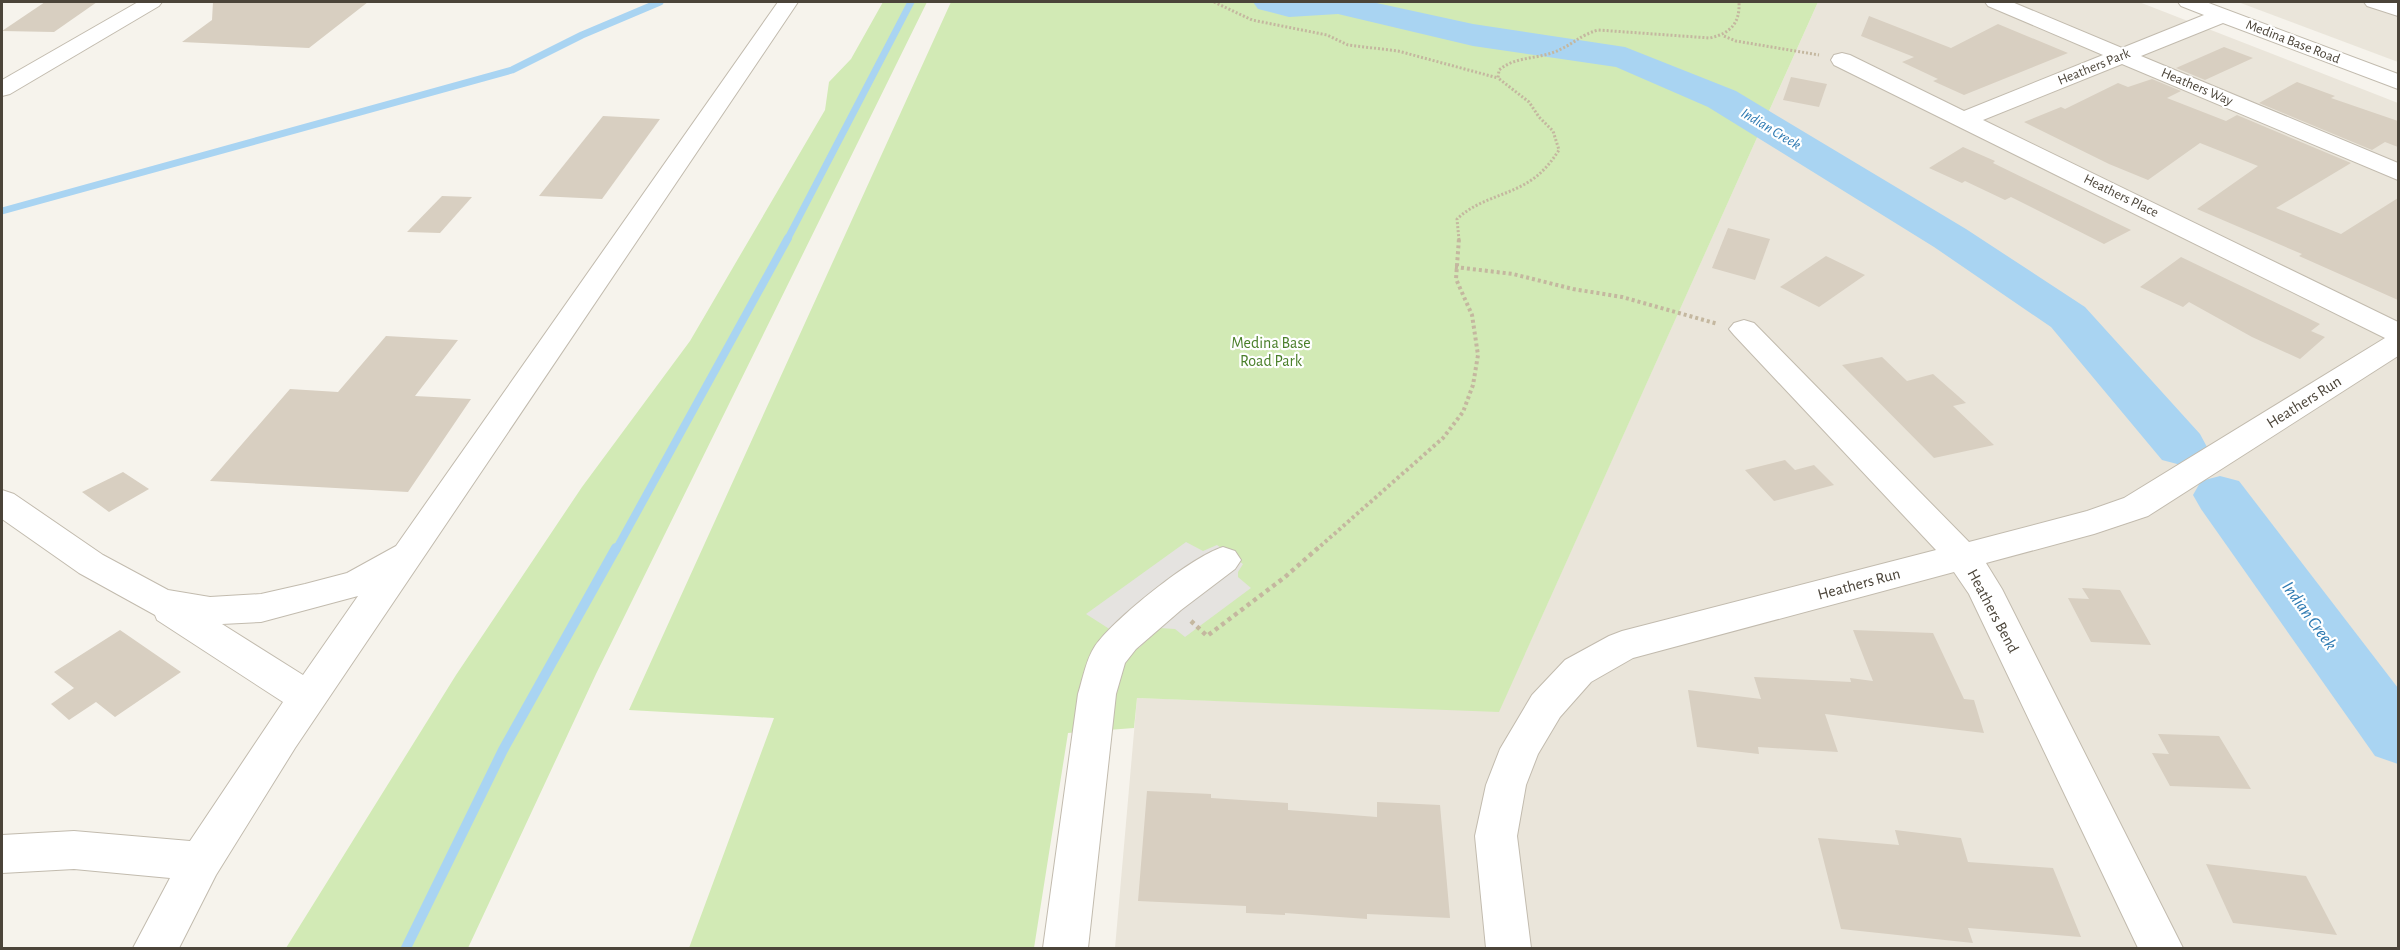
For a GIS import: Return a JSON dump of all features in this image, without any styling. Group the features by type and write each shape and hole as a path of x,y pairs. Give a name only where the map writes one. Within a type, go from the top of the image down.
{"street":[{"path":"2,89 152,2"},
{"path":"156,948 201,861 308,698 788,2"},
{"name":"Heathers Way","path":"1995,2 2398,172"},
{"name":"Medina Base Road","path":"2188,2 2398,81"},
{"path":"2374,2 2398,10"},
{"name":"Heathers Park","path":"1965,119 2223,15"},
{"name":"Heathers Place","path":"1842,60 2398,333"},
{"name":"Heathers Bend","path":"1744,329 1963,557 1984,589 2162,948"},
{"name":"Heathers Run","path":"1508,948 1496,836 1506,785 1520,749 1546,706 1578,670 1622,646 2094,522 2136,507 2398,343"},
{"path":"2,502 91,564 160,603 308,698"},
{"path":"160,603 210,611 261,608 358,583 408,555"},
{"path":"1065,948 1097,694 1108,657 1123,639 1168,600 1223,560"},
{"path":"2,854 74,850 201,861"}],"path":[{"path":"1168,600 1207,636 1285,577 1443,438 1463,412 1473,385 1478,355 1472,315 1456,279 1455,267 1459,240 1457,219 1469,206 1528,182 1549,165 1559,150 1553,131 1529,102 1498,78 1398,51 1348,45 1327,35 1252,20 1214,2"},
{"path":"1498,78 1499,70 1509,62 1560,50 1581,35 1598,30 1710,39 1723,36 1734,29 1738,19 1739,2"},
{"path":"1723,36 1736,41 1842,60"},
{"path":"1455,267 1513,274 1573,289 1622,297 1691,318 1744,329"}],"shaded area":[{"path":"1818,2 2139,2 2398,103 2398,948 1115,948 1137,698 1499,711"},
{"path":"2238,2 2398,2 2398,62"},
{"path":"1186,542 1203,551 1217,545 1243,564 1238,577 1251,588 1185,637 1175,629 1160,628 1139,648 1086,614"}],"green space":[{"path":"883,2 927,2 596,674 468,948 286,948 456,675 582,487 690,341 825,110 829,82 851,59"},
{"name":"Medina Base Road Park","path":"951,2 1818,2 1499,712 1137,698 1134,728 1068,733 1034,948 689,948 774,718 629,710"}],"building":[{"path":"45,2 97,2 54,32 2,31"},
{"path":"213,2 368,2 309,48 182,42 212,20"},
{"path":"1869,16 1951,48 1998,24 2068,53 1964,95 1933,81 1938,79 1902,62 1914,57 1861,36"},
{"path":"2224,47 2253,58 2205,80 2176,68"},
{"path":"1791,77 1827,84 1819,107 1783,100"},
{"path":"2152,79 2181,91 2167,98 2226,121 2237,115 2351,163 2276,208 2341,234 2398,198 2398,300 2299,256 2302,254 2197,209 2258,166 2200,143 2148,180 2109,164 2024,122 2061,107 2065,109 2118,83 2128,87"},
{"path":"2297,82 2335,96 2331,98 2398,121 2398,147 2385,142 2372,150 2259,103"},
{"path":"603,116 660,119 602,199 539,196"},
{"path":"1963,147 2131,230 2104,244 2011,197 2005,200 1965,181 1962,183 1929,168"},
{"path":"442,196 472,197 440,233 407,232"},
{"path":"1728,228 1770,239 1755,280 1712,268"},
{"path":"1826,256 1865,275 1819,307 1780,287"},
{"path":"2181,257 2320,324 2311,331 2325,337 2300,359 2252,337 2189,302 2183,307 2140,287"},
{"path":"386,336 458,340 415,396 471,399 408,492 210,481 290,389 338,392"},
{"path":"1882,357 1907,381 1933,374 1966,403 1953,406 1994,445 1934,458 1842,365"},
{"path":"1785,460 1795,470 1814,465 1834,485 1774,501 1745,470"},
{"path":"123,472 149,489 109,512 82,492"},
{"path":"2082,588 2120,590 2151,645 2091,642 2068,598 2089,599"},
{"path":"120,630 181,672 115,717 96,702 69,720 51,704 74,688 54,672"},
{"path":"1853,630 1933,633 1964,699 1974,700 1984,733 1825,714 1838,752 1758,747 1759,754 1697,747 1688,690 1761,699 1754,677 1851,682 1850,678 1873,681"},
{"path":"2158,734 2219,736 2251,789 2170,786 2152,753 2169,754"},
{"path":"1147,791 1211,794 1211,798 1288,803 1288,810 1377,817 1377,802 1440,805 1450,918 1367,914 1367,919 1285,913 1285,915 1246,913 1246,906 1138,901"},
{"path":"1895,830 1961,838 1968,862 2053,868 2081,937 1968,928 1973,943 1841,929 1818,838 1899,845"},
{"path":"2206,864 2306,876 2337,935 2233,923"}],"waterway":[{"path":"2,211 512,70 582,35 660,2"},
{"path":"787,240 911,2"},
{"name":"Indian Creek","path":"1270,2 1289,7 1338,4 1473,35 1625,58 1722,99 1950,238 2068,317 2181,447"},
{"path":"616,550 788,238"},
{"name":"Indian Creek","path":"2220,495 2398,737"},
{"path":"406,948 503,750 616,548"}]}
